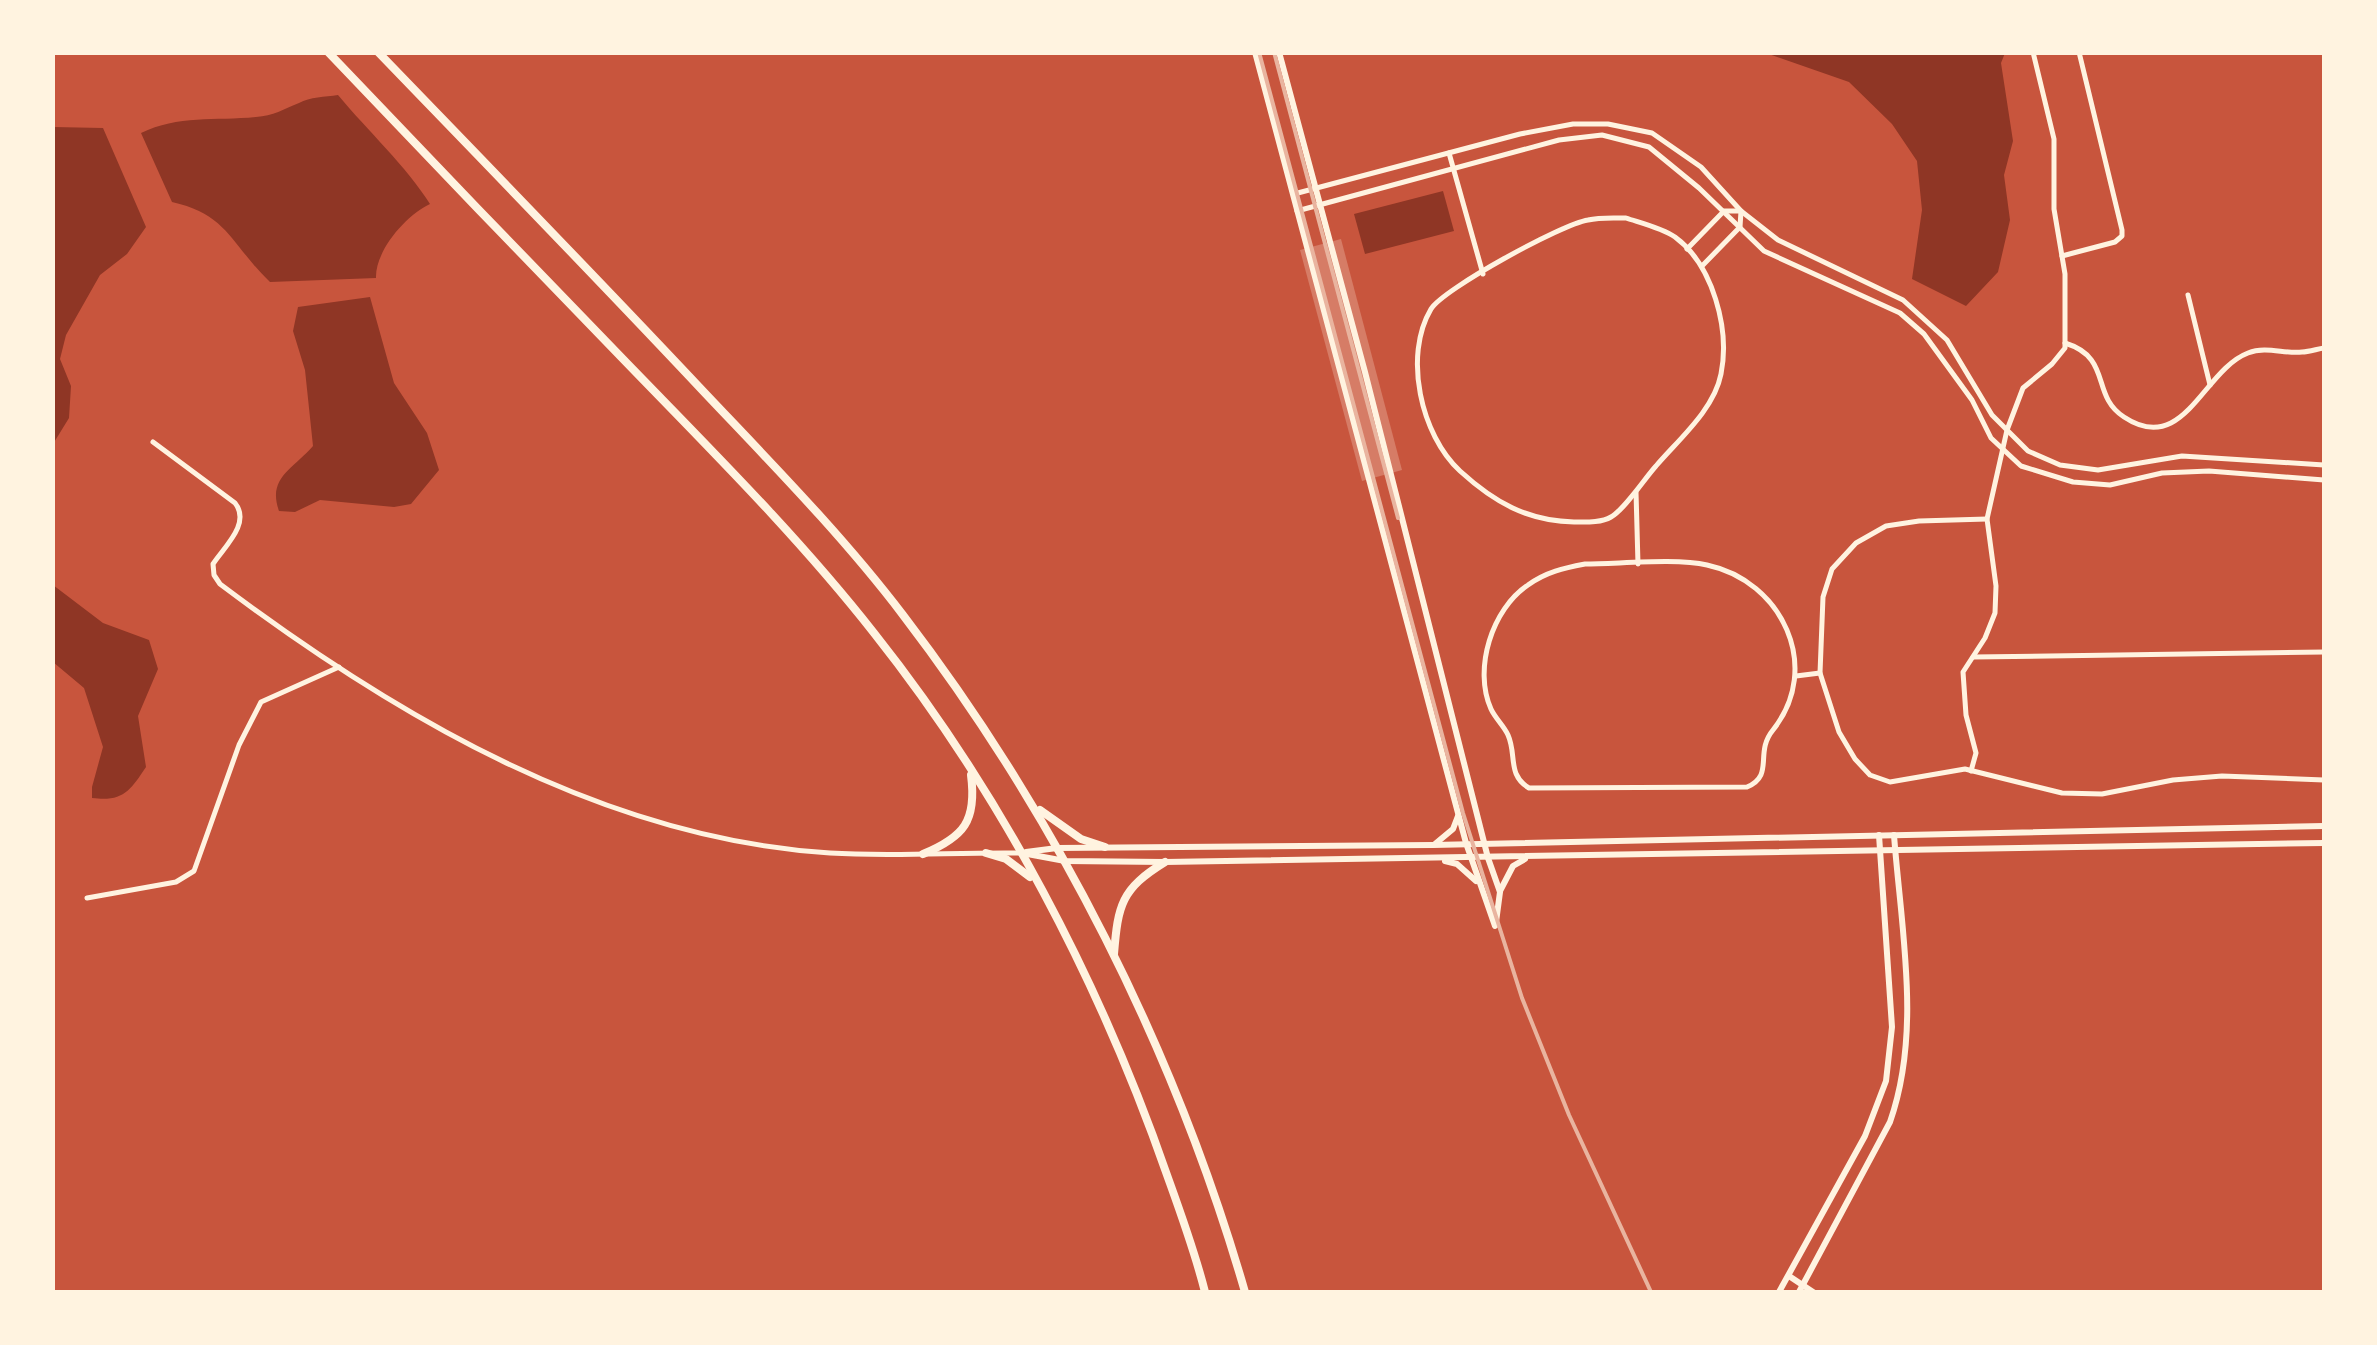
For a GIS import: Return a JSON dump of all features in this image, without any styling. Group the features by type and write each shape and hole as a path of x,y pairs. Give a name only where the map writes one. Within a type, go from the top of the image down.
{"main road":[{"path":"328,52 787,529 874,634 970,771 1039,888 1118,1046 1205,1292"},
{"path":"378,52 812,506 901,612 967,704 1032,804 1114,954 1188,1132 1232,1247 1244,1292"},
{"path":"923,854 960,834 970,817 974,798 970,771"},
{"path":"1032,804 1058,826 1104,847"},
{"path":"986,853 1025,871 1039,888"},
{"path":"1114,954 1122,901 1138,878 1164,862"}],"street":[{"path":"1254,52 1458,815 1496,926 1500,892 1513,866 1528,857"},
{"path":"1279,52 1484,843 1500,892"},
{"path":"1971,771 1976,753 1966,716 1963,672 1995,614 1996,586 1987,520 2007,430 2024,388 2052,364 2065,342 2066,274 2052,180 2054,140 2033,52"},
{"path":"2062,256 2115,242 2122,236 2079,52"},
{"path":"1292,194 1572,124 1608,124 1652,133 1701,168 1741,212 1778,240 1903,300 1946,340 1992,415 2028,451 2060,465 2098,470 2182,456 2324,465"},
{"path":"1297,211 1558,140 1602,135 1649,147 1764,251 1900,313 1924,334 1972,400 1990,438 2021,466 2072,482 2110,485 2162,474 2209,471 2324,480"},
{"path":"1449,153 1483,274"},
{"path":"1687,249 1724,211 1741,212"},
{"path":"1703,265 1740,227 1741,212"},
{"path":"1626,218 1673,236 1687,249 1703,265 1721,316 1721,376 1699,419 1612,517 1551,522 1518,512 1487,495 1451,462 1424,405 1417,368 1421,333 1432,306 1545,235 1587,220 1626,218"},
{"path":"2188,295 2210,385"},
{"path":"2065,342 2088,353 2105,396 2118,412 2155,426 2178,421 2223,368 2250,352 2324,348"},
{"path":"153,442 236,502 242,511 242,521 212,564 214,575 220,584 284,632 492,758 605,804 730,838 829,853 923,854 1104,847 1433,845 2324,826"},
{"path":"1636,489 1638,564"},
{"path":"1987,520 1919,521 1886,526 1856,542 1832,569 1823,597 1820,673 1839,732 1854,760 1870,775 1890,782 1965,769 2062,793 2089,794 2222,776 2324,780"},
{"path":"1585,564 1638,564 1705,564 1748,584 1783,621 1794,648 1796,676 1787,712 1764,741 1762,774 1747,787 1529,788 1514,775 1510,737 1491,709 1484,676 1488,648 1508,602 1554,570 1585,564"},
{"path":"1973,656 2324,652"},
{"path":"87,898 176,882 194,871 239,745 261,702 340,667"},
{"path":"1796,676 1820,673"},
{"path":"1433,845 1453,829 1458,815"},
{"path":"1781,1292 1865,1136 1886,1081 1892,1027 1879,835"},
{"path":"1801,1289 1890,1122 1900,1092 1907,1023 1894,835"},
{"path":"1020,853 1064,861 1164,862 2324,843"},
{"path":"1434,859 1457,864 1480,886"},
{"path":"1789,1276 1801,1289 1812,1292"}],"shaded area":[{"path":"1766,53 2005,53 2001,63 2013,141 2004,175 2010,220 1998,272 1966,306 1912,279 1922,210 1917,161 1892,124 1849,82"},
{"path":"338,95 430,204 411,216 394,235 381,257 376,278 270,282 218,223 172,202 141,133 183,121 262,116 308,100"},
{"path":"53,127 103,128 146,227 127,254 100,275 66,335 60,359 71,386 69,418 53,444"},
{"path":"1443,191 1454,231 1365,254 1354,214"},
{"path":"370,297 394,383 427,433 439,470 411,504 394,507 320,500 295,512 279,511 279,482 313,446 305,370 293,331 298,307"},
{"path":"53,585 103,623 149,640 158,669 138,716 146,767 130,788 118,796 92,798 103,747 84,688 53,662"}],"building":[{"path":"1341,239 1402,470 1362,481 1300,250"}],"railway":[{"path":"1259,52 1463,813 1522,998 1569,1115 1651,1292"},
{"path":"1274,52 1398,518"}]}
